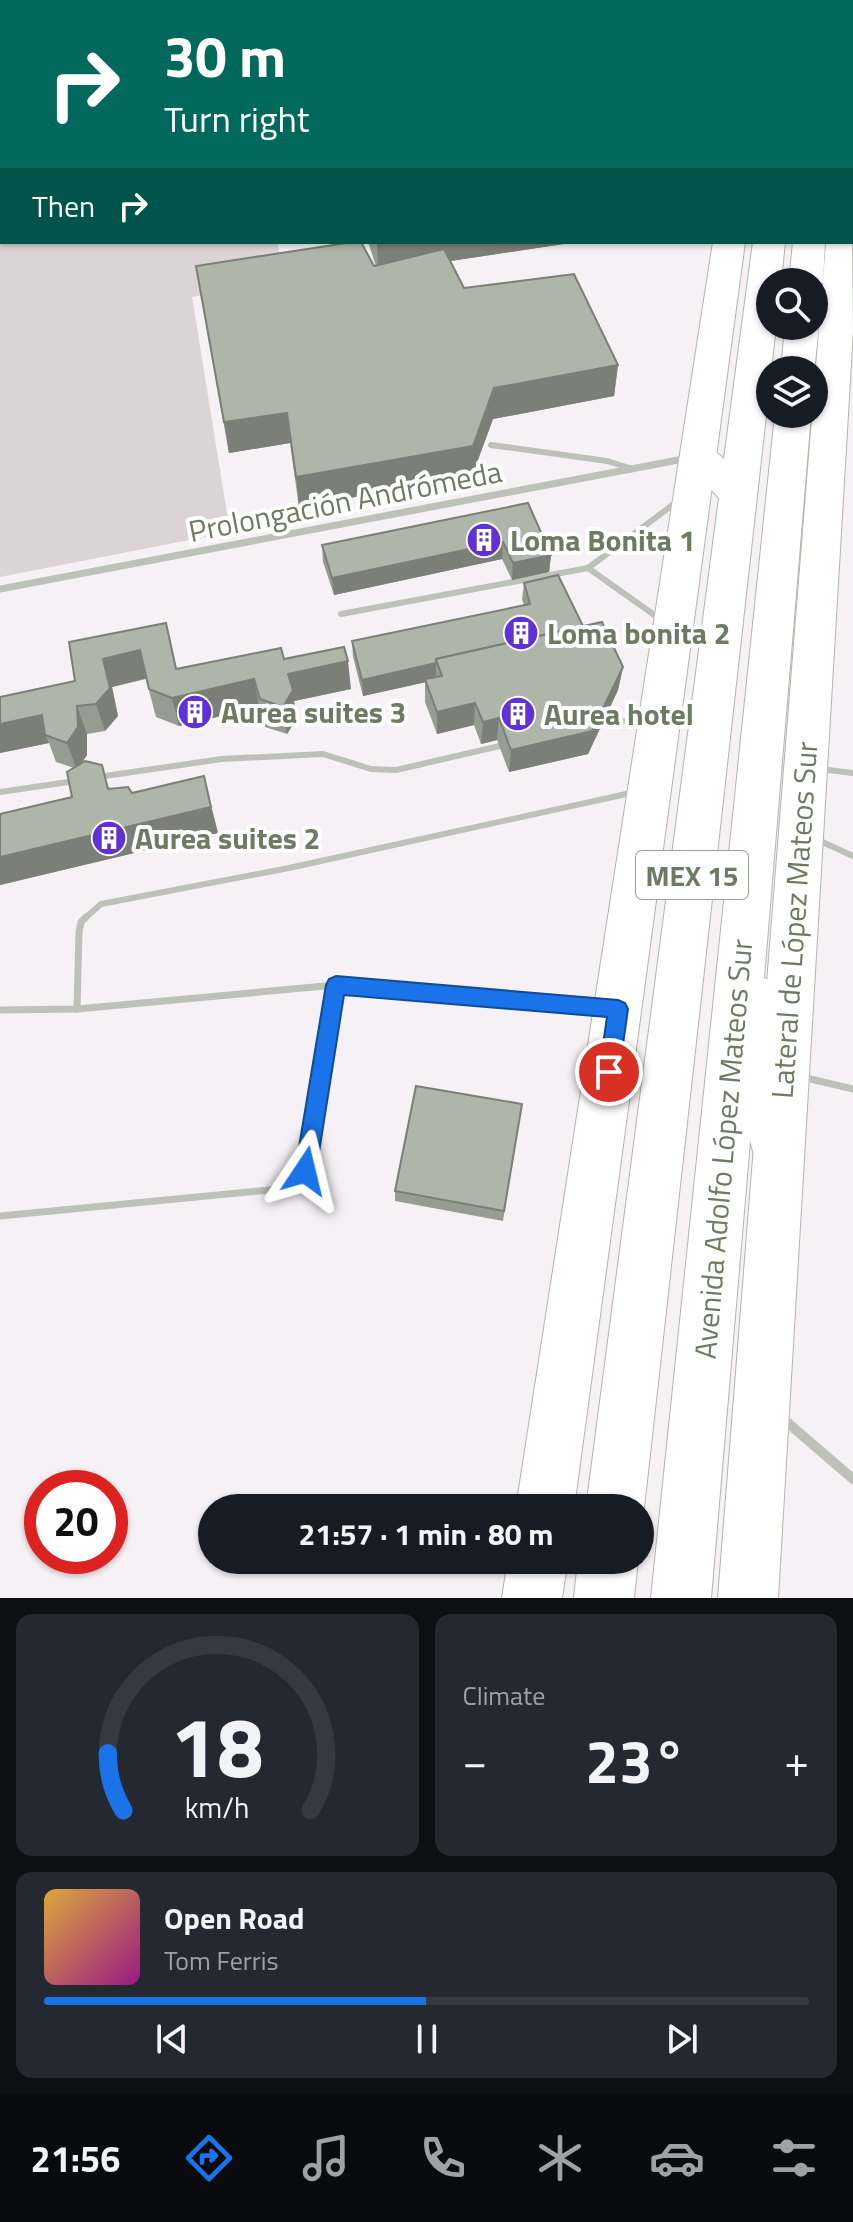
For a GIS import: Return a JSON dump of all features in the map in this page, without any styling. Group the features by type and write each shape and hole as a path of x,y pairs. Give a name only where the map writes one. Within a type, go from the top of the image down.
{"main road":[{"path":"547,1494 673,629 710,480 729,244"},
{"name":"Avenida Adolfo López Mateos Sur","path":"616,1494 710,480 769,244"},
{"path":"807,268 809,244"},
{"name":"Lateral de López Mateos Sur","path":"828,365 842,244"},
{"name":"Avenida Adolfo López Mateos Sur","path":"681,1598 745,923 820,428"},
{"name":"Lateral de López Mateos Sur","path":"748,1598 805,766 822,428"},
{"path":"745,923 777,1153"},
{"path":"532,1598 536,1574"},
{"path":"604,1598 607,1574"}],"street":[{"name":"Prolongación Andrómeda","path":"0,589 633,469 710,480"},
{"path":"763,1401 853,1479"}],"lane":[{"path":"491,445 607,461 633,469"},
{"path":"341,614 588,568 710,480"},
{"path":"588,568 673,629"},
{"path":"585,729 661,714"},
{"path":"92,778 222,759 323,754 362,767 396,770 509,744"},
{"path":"805,766 853,773"},
{"path":"0,792 77,780"},
{"path":"77,1009 81,922 101,904 576,807 650,787"},
{"path":"800,831 853,856"},
{"path":"0,1010 77,1009 336,985 618,1009"},
{"path":"0,1216 279,1189 299,1179 308,1160 336,985"},
{"path":"783,1073 853,1089"}],"shaded area":[{"path":"0,244 277,244 286,280 192,297 230,532 0,577"}],"building":[{"path":"340,244 362,244 374,266 444,249 464,288 574,274 618,365 494,388 473,446 296,477 287,413 224,422 196,266"},
{"path":"528,503 551,555 513,563 503,542 332,578 322,545"},
{"path":"558,575 583,626 436,659 436,663 362,680 352,641 530,604 524,583"},
{"name":"Aurea hotel","path":"602,622 623,667 592,731 511,750 499,718 483,722 475,703 437,712 425,679 442,676 436,659"},
{"path":"166,623 176,669 281,648 284,659 344,647 348,661 288,674 293,690 283,707 260,699 254,679 172,698 149,689 140,650 103,659 110,688 96,704 77,706 78,727 67,743 45,735 42,715 0,724 0,697 75,681 69,642"},
{"path":"85,761 102,765 108,789 128,787 132,793 204,776 211,807 0,857 0,814 72,797 67,772"},
{"path":"416,1086 522,1104 504,1211 395,1191"}],"place":[{"name":"Loma Bonita 1","path":"484,540"},
{"name":"Loma bonita 2","path":"521,633"},
{"name":"Aurea suites 3","path":"195,712"},
{"name":"Aurea hotel","path":"518,714"},
{"name":"Aurea suites 2","path":"109,838"}],"route":[{"path":"305,1171 336,985 618,1009 609,1072"}]}
